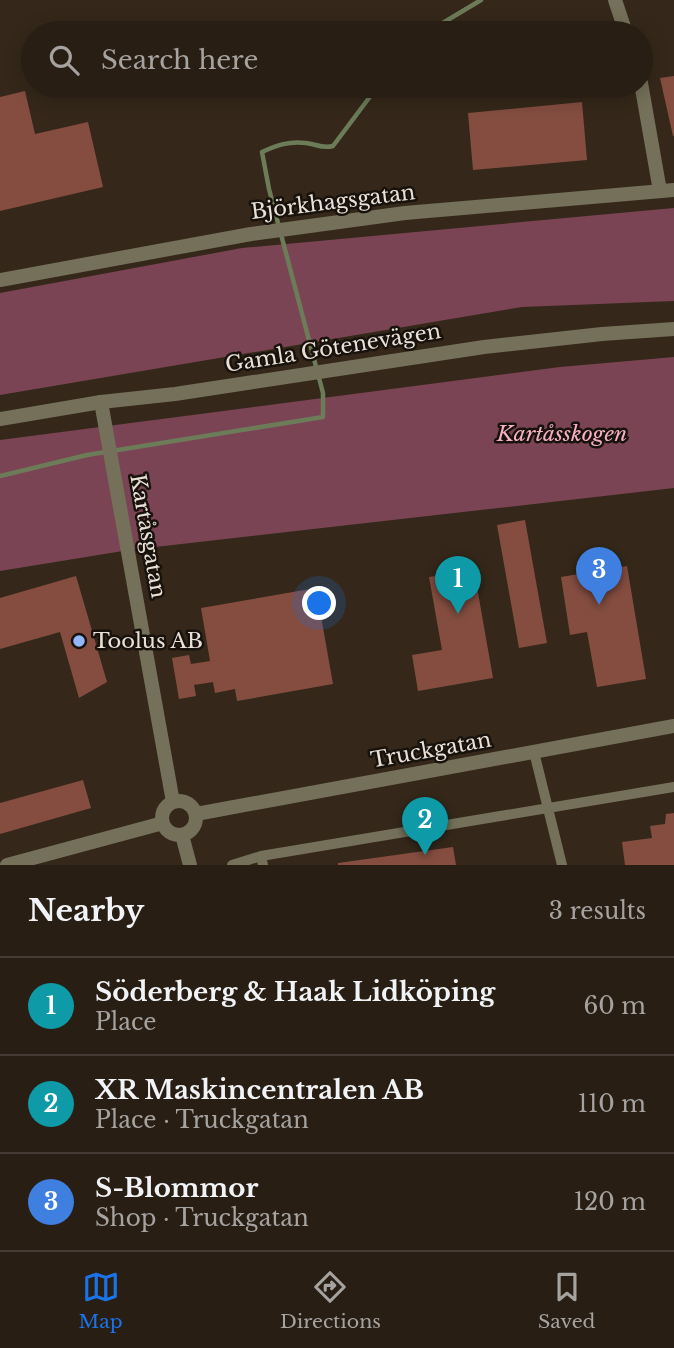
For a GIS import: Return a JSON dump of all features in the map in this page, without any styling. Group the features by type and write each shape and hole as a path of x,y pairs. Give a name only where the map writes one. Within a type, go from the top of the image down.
{"street":[{"path":"615,0 622,21"},
{"path":"645,98 667,191"},
{"name":"Björkhagsgatan","path":"0,280 276,230 405,213 667,191"},
{"name":"Gamla Götenevägen","path":"0,419 484,347 674,329"},
{"name":"Kartåsgatan","path":"102,402 173,802"},
{"name":"Truckgatan","path":"196,814 674,726"},
{"path":"173,802 190,804 196,814 195,825 182,835 170,832 163,823 165,809 173,802"},
{"path":"7,865 163,823"},
{"path":"182,835 190,865"}],"lane":[{"path":"534,752 562,865"},
{"path":"232,865 674,787"}],"green space":[{"path":"674,208 674,301 522,307 0,395 0,293 242,248"},
{"name":"Kartåsskogen","path":"674,357 674,488 129,550 0,571 0,440 560,367"}],"building":[{"path":"674,76 674,136 673,136 660,78"},
{"path":"21,92 21,98 27,98 35,134 88,122 103,187 0,211 0,97"},
{"path":"582,102 587,160 473,170 468,113"},
{"path":"525,520 547,643 519,648 497,525"},
{"path":"627,566 646,679 597,687 587,632 570,635 561,577"},
{"path":"474,570 493,678 418,691 412,655 442,650 429,577"},
{"name":"Toolus AB","path":"76,576 107,682 79,698 60,632 0,649 0,598"},
{"path":"316,588 333,684 237,701 235,689 215,693 213,682 194,685 196,696 179,699 172,658 189,655 191,664 210,661 201,608"},
{"path":"83,780 91,808 0,834 0,803"},
{"path":"674,813 674,865 625,865 622,842 652,838 650,826 665,824 666,814"},
{"path":"453,847 456,865 338,865 338,863"}],"waterway":[{"path":"446,21 481,0"},
{"path":"0,476 87,455 323,417 323,393 269,189 262,152 294,143 333,146 369,98"}],"place":[{"name":"S-Blommor","path":"599,605"},
{"name":"Söderberg & Haak Lidköping","path":"458,614"},
{"name":"Toolus AB","path":"79,641"},
{"name":"XR Maskincentralen AB","path":"425,855"}]}
